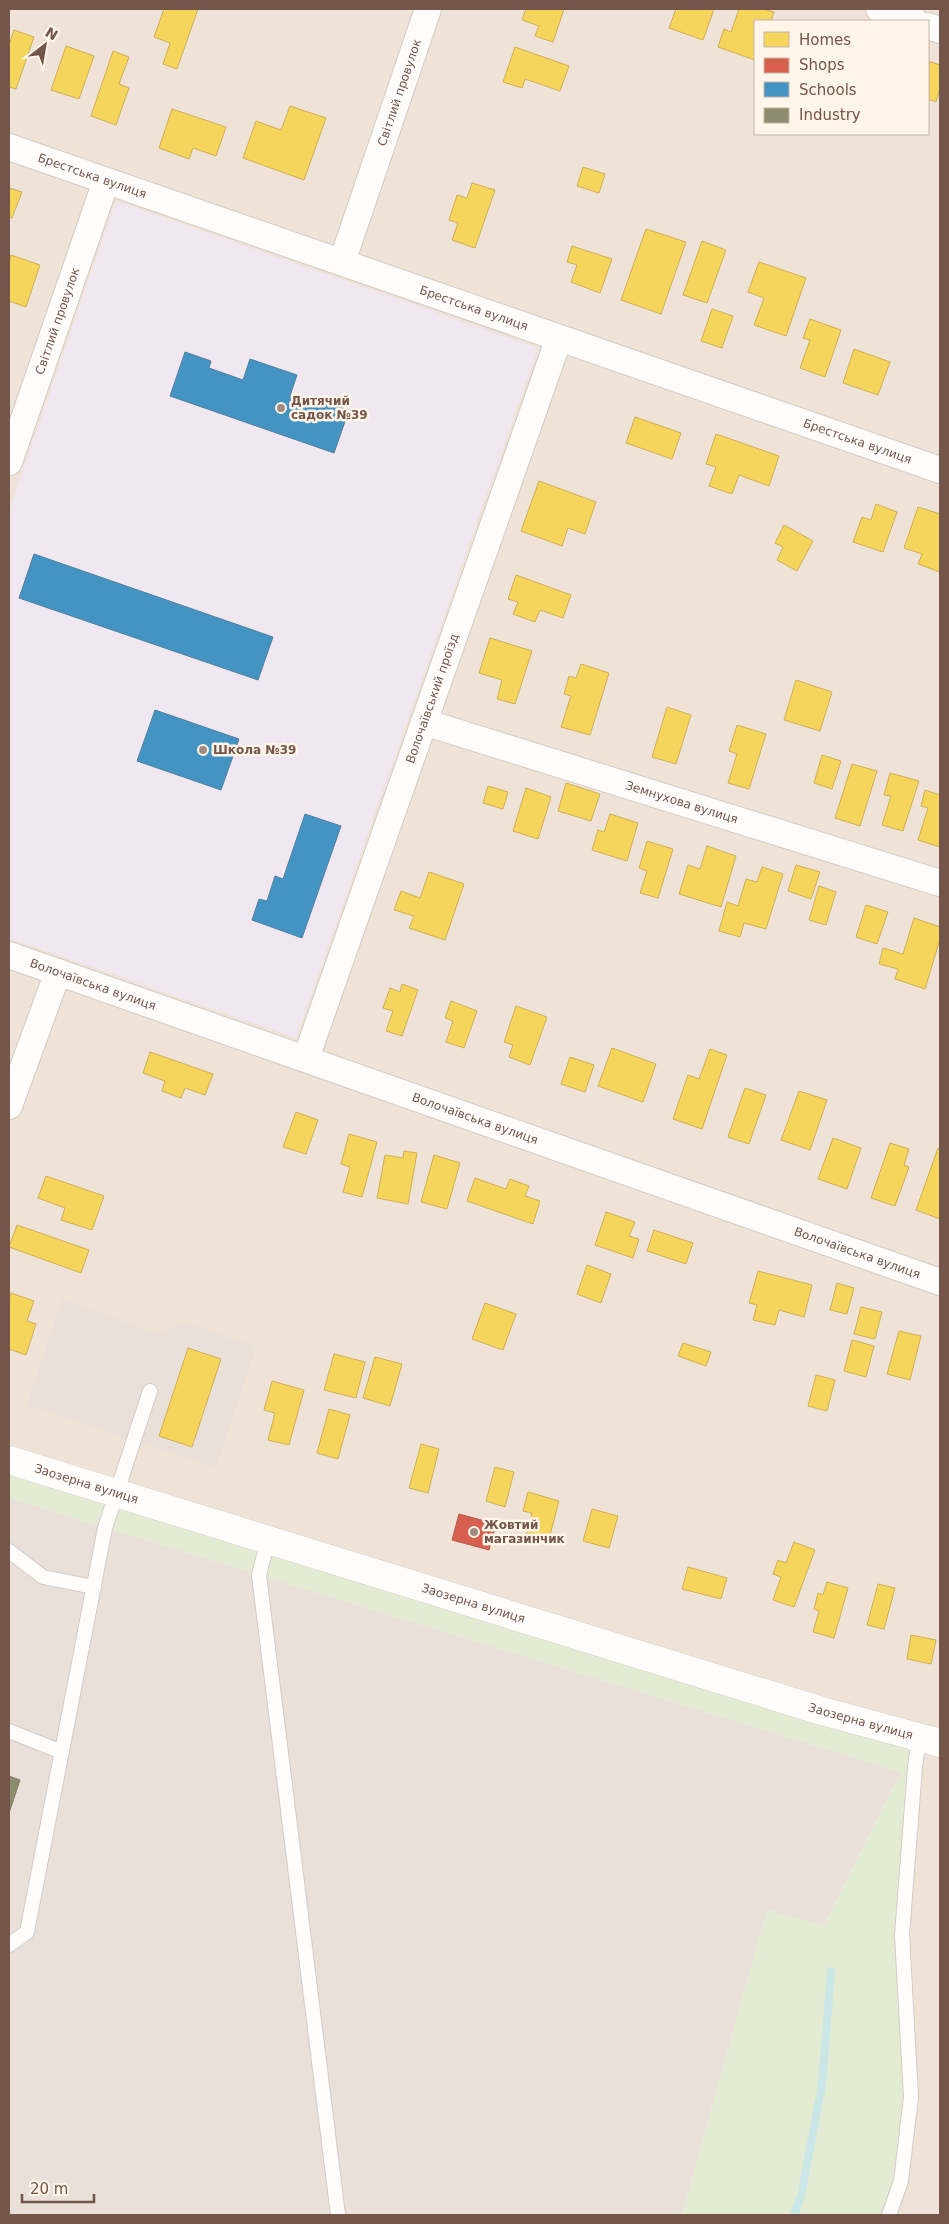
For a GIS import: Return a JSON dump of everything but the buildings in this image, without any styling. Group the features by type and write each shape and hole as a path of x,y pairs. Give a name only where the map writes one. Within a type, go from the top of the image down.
{"street":[{"name":"Світлий провулок","path":"342,262 428,9"},
{"path":"879,9 912,20"},
{"name":"Брестська вулиця","path":"9,147 940,470"},
{"name":"Світлий провулок","path":"9,462 106,181"},
{"name":"Волочаївський проїзд","path":"306,1058 558,338"},
{"name":"Земнухова вулиця","path":"424,722 940,883"},
{"name":"Волочаївська вулиця","path":"9,954 940,1282"},
{"path":"9,1106 58,972"},
{"name":"Заозерна вулиця","path":"9,1460 822,1711 930,1741"}],"lane":[{"path":"9,1945 27,1932 105,1528 150,1391"},
{"path":"268,1540 259,1575 338,2215"},
{"path":"9,1551 43,1577 94,1587"},
{"path":"9,1731 62,1752"},
{"path":"889,2215 901,2181 911,2097 902,1934 915,1767 930,1741"}],"shaded area":[{"path":"9,9 940,9 940,2215 889,2215 902,1934 915,1767 9,1460"},
{"name":"Школа №39","path":"116,201 538,348 296,1038 9,938 9,511"},
{"path":"62,1300 160,1334 183,1322 256,1347 216,1468 27,1405"},
{"path":"9,1498 901,1772 824,1926 767,1910 682,2215 9,2215"}],"green space":[{"path":"9,1460 919,1738 902,1934 911,2097 889,2215 682,2215 767,1910 824,1926 901,1772 9,1498"}],"waterway":[{"path":"794,2215 801,2196 822,2085 831,1971"}],"place":[{"name":"Дитячий садок №39","path":"281,408"},
{"name":"Школа №39","path":"203,750"},
{"name":"Жовтий магазинчик","path":"474,1532"}]}
